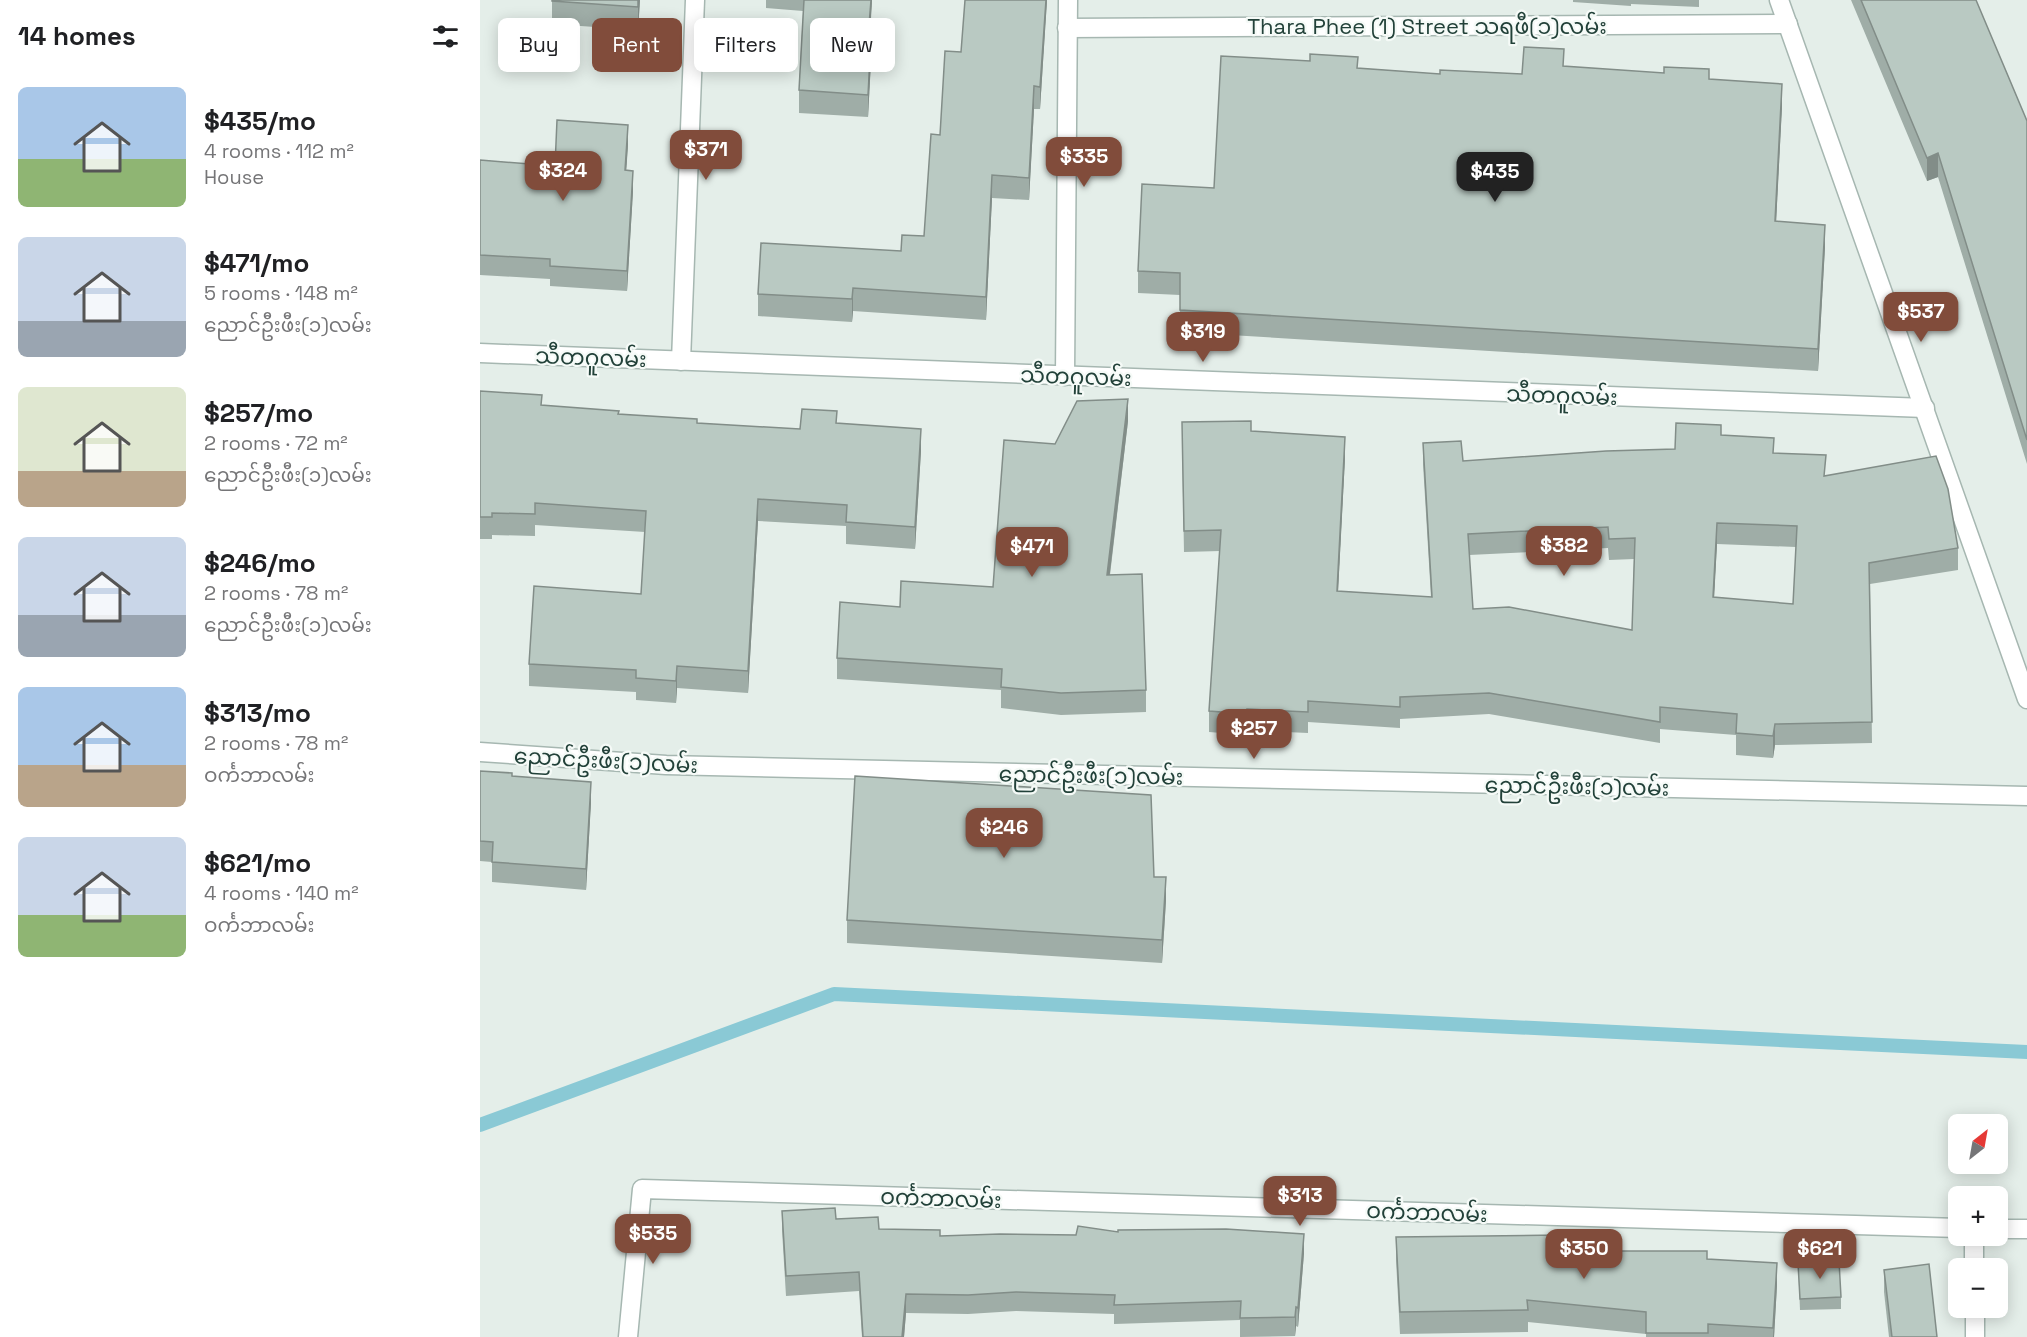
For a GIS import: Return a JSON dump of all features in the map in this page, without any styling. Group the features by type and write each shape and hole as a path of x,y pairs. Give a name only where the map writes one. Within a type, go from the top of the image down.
{"street":[{"path":"681,361 695,0"},
{"path":"1065,376 1068,0"},
{"path":"1779,0 2027,699"},
{"name":"Thara Phee (1) Street သရဖီ(၁)လမ်း","path":"1066,28 1788,24"},
{"name":"သီတဂူလမ်း","path":"480,353 1925,408"},
{"name":"ညောင်ဦးဖီး(၁)လမ်း","path":"480,752 666,765 2027,796"},
{"name":"ဝင်္ကဘာလမ်း","path":"628,1337 642,1189 1948,1228"},
{"path":"2008,1229 2027,1229"},
{"path":"1975,1318 1975,1337"}],"building":[{"path":"638,0 638,7 552,1"},
{"path":"804,0 871,0 870,18 810,18 810,72 869,72 868,95 799,90"},
{"path":"965,0 1046,0 1040,87 1034,86 1029,178 992,175 986,297 853,288 852,299 758,294 761,243 901,251 902,235 924,236 931,134 940,135 945,51 961,52"},
{"path":"1861,0 1976,0 2027,121 2027,440 1938,153 1927,158"},
{"path":"1524,47 1564,49 1563,66 1664,73 1664,67 1709,69 1709,79 1782,84 1775,221 1825,225 1818,349 1180,310 1180,273 1138,271 1142,184 1214,188 1221,56 1310,61 1310,54 1358,57 1357,68 1440,74 1440,70 1522,74"},
{"path":"557,120 628,125 625,170 633,171 627,271 550,266 550,259 480,255 480,160 555,166"},
{"path":"480,391 542,395 541,405 619,411 618,414 697,419 697,423 800,429 802,409 837,411 836,423 921,429 915,527 846,522 847,505 758,499 748,671 677,666 676,681 636,678 636,670 529,664 534,586 641,594 646,511 535,503 535,514 492,513 492,517 480,517"},
{"path":"1128,399 1107,575 1142,574 1146,690 1061,693 1001,687 1002,669 837,658 840,602 900,607 901,581 993,587 1004,440 1055,444 1077,401"},
{"path":"1251,421 1251,431 1345,437 1337,591 1432,597 1423,443 1461,441 1463,461 1606,451 1675,449 1676,423 1721,425 1721,435 1774,438 1773,453 1826,455 1824,476 1936,456 1948,489 1958,548 1869,563 1872,722 1775,724 1773,736 1736,733 1737,714 1660,707 1660,722 1489,693 1400,697 1400,707 1308,701 1308,712 1247,709 1247,714 1209,711 1221,530 1184,531 1182,422","holes":["1717,523 1797,526 1793,604 1713,597","1608,527 1609,539 1635,538 1632,630 1509,607 1473,609 1468,534"]},
{"path":"480,771 512,773 512,776 591,782 586,869 492,862 493,842 480,841"},
{"path":"855,776 1151,795 1154,877 1166,877 1162,940 847,920"},
{"path":"835,1208 836,1219 878,1217 879,1229 940,1230 940,1236 1076,1235 1078,1226 1118,1232 1118,1230 1226,1229 1304,1234 1298,1308 1296,1307 1295,1317 1240,1318 1241,1301 1114,1305 1115,1295 1016,1292 968,1295 906,1294 902,1337 863,1337 859,1272 786,1276 782,1211"},
{"path":"1559,1230 1597,1234 1595,1251 1707,1251 1707,1259 1777,1263 1773,1328 1708,1324 1708,1333 1646,1333 1646,1312 1527,1300 1528,1310 1400,1312 1396,1237 1559,1235"},
{"path":"1839,1261 1841,1297 1800,1299 1798,1263"},
{"path":"1929,1264 1937,1337 1892,1337 1884,1270"}],"waterway":[{"path":"480,1125 834,994 2027,1052"}]}
